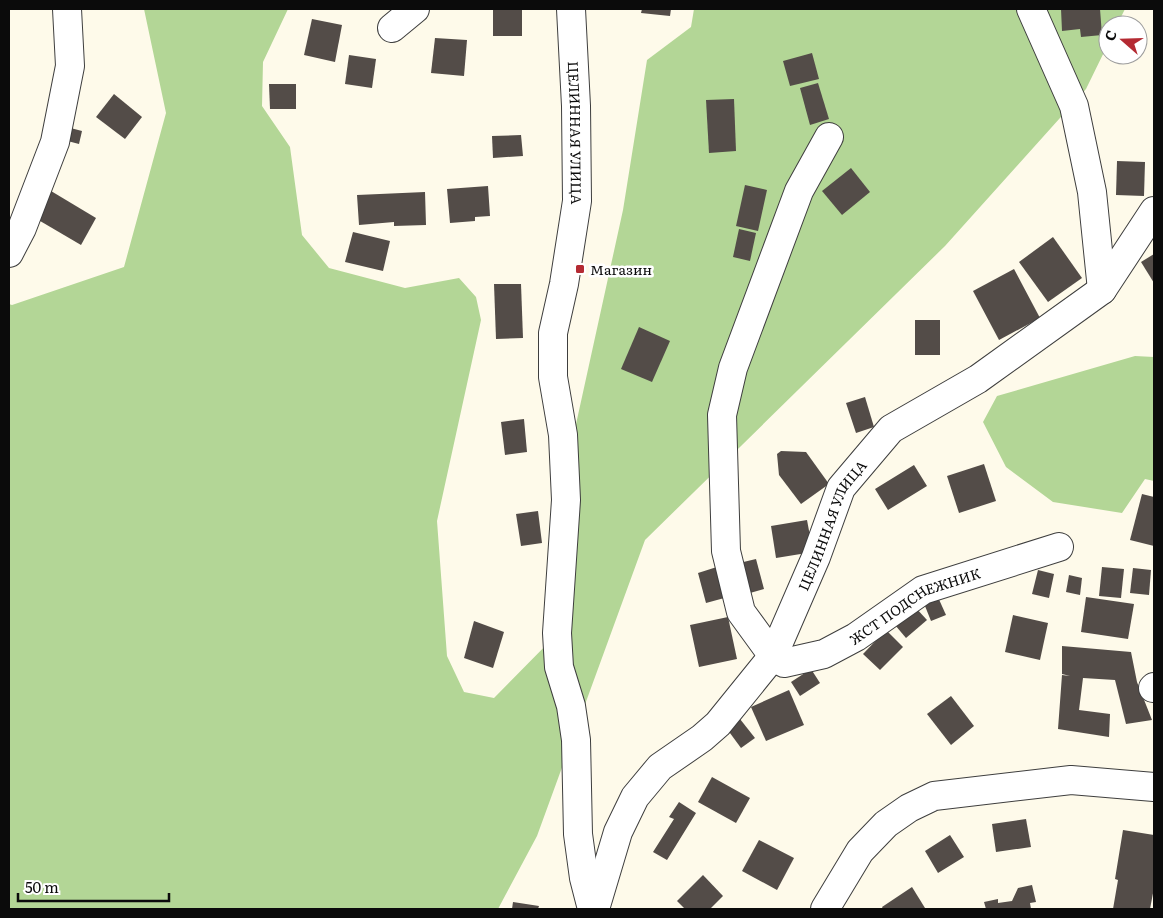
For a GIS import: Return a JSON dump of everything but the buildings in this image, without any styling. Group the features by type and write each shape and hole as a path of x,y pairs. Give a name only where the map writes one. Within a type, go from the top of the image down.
{"street":[{"path":"9,253 22,228 55,142 70,66 67,9"},
{"path":"392,28 415,9"},
{"name":"ЦЕЛИННАЯ УЛИЦА","path":"571,9 576,106 577,201 554,333 553,377 563,435 566,500 557,633 560,667 571,706 576,740 578,834 584,878 593,909"},
{"path":"1031,9 1074,106 1092,192 1102,290"},
{"path":"773,656 741,612 726,551 722,415 733,368 799,191 830,137"},
{"name":"ЦЕЛИННАЯ УЛИЦА","path":"593,909 618,832 635,797 660,767 702,738 718,724 773,656 816,557 841,488 891,429 978,379 1102,290 1154,211"},
{"name":"ЖСТ ПОДСНЕЖНИК","path":"773,656 784,663 824,654 856,637 923,590 1059,547"},
{"path":"825,909 860,851 886,824 909,808 934,796 1071,780 1154,787"}],"green space":[{"path":"144,9 288,9 263,62 262,106 290,147 302,235 329,268 405,288 459,278 476,297 481,320 437,521 447,656 464,692 494,698 561,630 571,447 623,210 647,60 691,27 694,9 1125,9 1122,15 1098,15 1098,64 1086,89 945,246 645,540 537,836 498,909 9,909 9,304 12,305 124,267 166,113"},
{"path":"1135,356 1154,357 1154,481 1145,479 1122,513 1053,502 1006,467 983,422 997,396"}],"place":[{"name":"Магазин","path":"580,269"}]}
